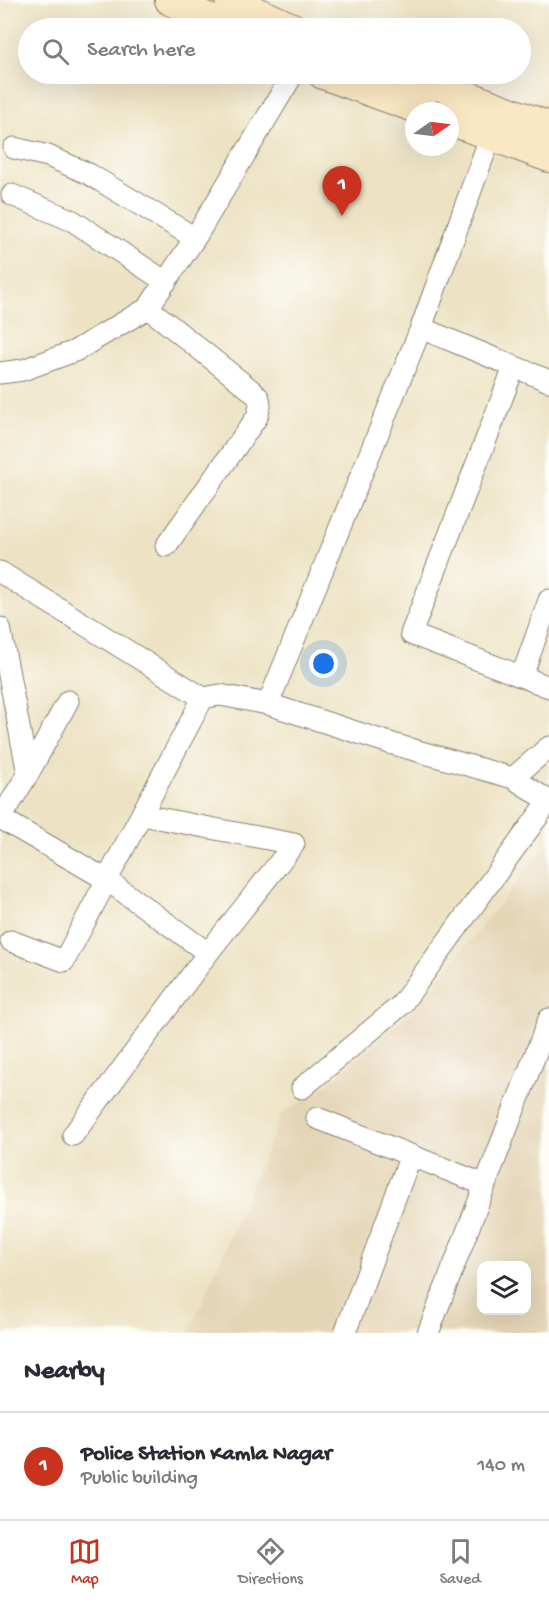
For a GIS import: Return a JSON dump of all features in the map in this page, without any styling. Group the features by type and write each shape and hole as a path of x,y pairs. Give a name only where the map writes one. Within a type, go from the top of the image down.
{"main road":[{"path":"170,0 207,18"},
{"path":"230,0 270,18"},
{"path":"351,84 405,104"},
{"path":"435,84 549,127"},
{"path":"459,123 549,157"}],"street":[{"path":"0,373 23,370 75,351 148,308 195,238 287,84"},
{"path":"268,704 421,328 492,135"},
{"path":"14,148 48,156 89,174 195,238"},
{"path":"12,195 73,221 166,282"},
{"path":"148,308 251,390 259,398 260,406 257,417 166,546"},
{"path":"421,328 549,381"},
{"path":"514,367 411,634 549,687"},
{"path":"0,572 203,698 220,695 268,704 393,744 513,778 549,801 401,1005 302,1088"},
{"path":"522,676 549,600"},
{"path":"0,628 28,774"},
{"path":"11,941 64,961 203,698"},
{"path":"68,701 1,818 108,880 208,953"},
{"path":"513,778 549,747"},
{"path":"73,1135 208,953 294,844 142,815"},
{"path":"428,1333 485,1185 543,1051 549,1019"},
{"path":"317,1118 485,1185"},
{"path":"345,1333 411,1155"}],"shaded area":[{"path":"549,842 549,1333 189,1333 282,1113 325,1087 415,1009"}],"place":[{"name":"Police Station Kamla Nagar","path":"342,216"}]}
